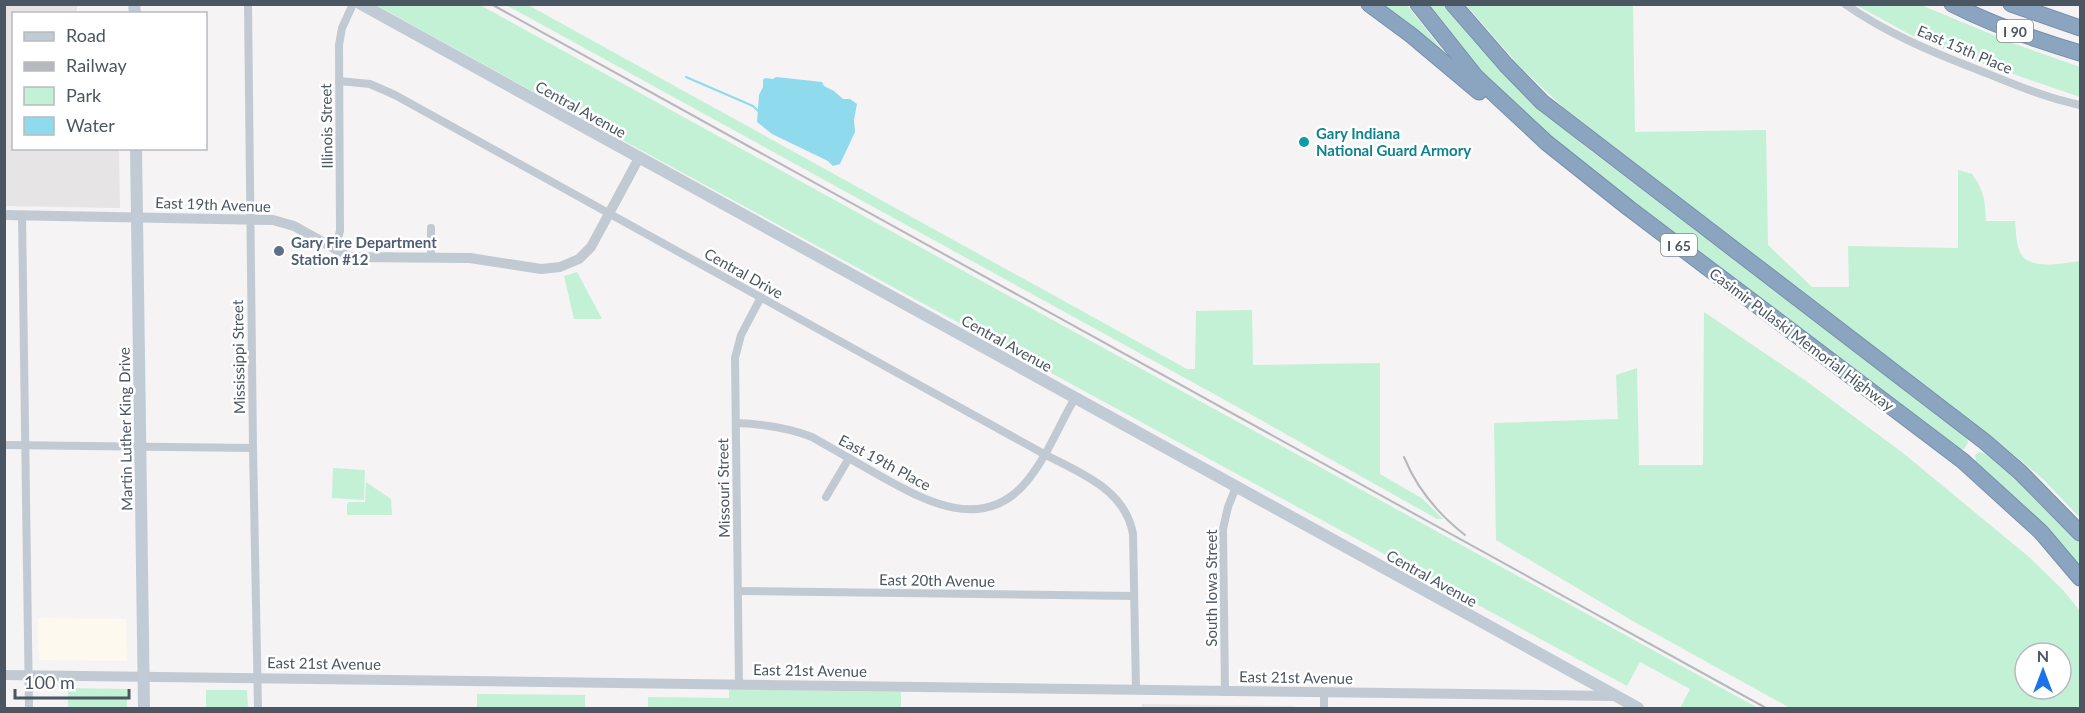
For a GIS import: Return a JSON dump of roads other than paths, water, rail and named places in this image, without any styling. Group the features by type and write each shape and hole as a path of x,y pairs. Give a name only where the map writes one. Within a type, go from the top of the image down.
{"highway":[{"path":"1369,4 1434,52 1494,105 1547,143"},
{"name":"Casimir Pulaski Memorial Highway","path":"1418,4 1476,77 1547,143 1963,461 2041,532 2080,578"},
{"name":"Casimir Pulaski Memorial Highway","path":"1454,4 1499,58 1542,102 1984,441 2029,480 2080,533"},
{"name":"I 90","path":"1952,4 1971,14 2036,39 2080,52"},
{"name":"I 90","path":"2011,4 2080,28"}],"main road":[{"name":"Central Avenue","path":"361,4 1638,708"},
{"name":"Martin Luther King Drive","path":"136,150 144,708"}],"street":[{"name":"Mississippi Street","path":"248,4 258,708"},
{"name":"Illinois Street","path":"335,248 340,231 340,37 353,4"},
{"name":"East 15th Place","path":"1845,4 1906,39 1955,61 2020,87 2080,105"},
{"name":"Central Drive","path":"339,81 379,87 1104,488 1114,496 1125,511 1133,534 1134,596"},
{"name":"East 19th Avenue","path":"4,215 137,216 283,222 350,257 482,259 541,269 560,267 573,262 588,250 639,158"},
{"path":"22,215 29,708"},
{"path":"431,228 431,258"},
{"name":"Missouri Street","path":"739,684 736,349 761,297"},
{"name":"East 19th Place","path":"736,423 775,426 812,437 923,499 948,507 972,509 994,506 1013,496 1032,475 1075,398"},
{"path":"4,445 253,448"},
{"path":"826,497 849,458"},
{"name":"South Iowa Street","path":"1225,692 1223,529 1236,487"},
{"name":"East 20th Avenue","path":"739,591 1134,596"},
{"path":"1134,596 1136,690"},
{"name":"East 21st Avenue","path":"4,675 1614,696"},
{"path":"1324,693 1324,708"}],"water":[{"path":"776,77 822,82 824,86 843,99 850,99 857,104 854,120 855,132 840,164 833,166 828,161 772,134 757,122 759,95 763,87 763,80"}],"waterway":[{"path":"686,77 753,106 758,111"}],"railway":[{"path":"491,4 1766,708"},
{"path":"1404,457 1415,480 1429,500 1465,535"}],"place":[{"name":"Gary Indiana National Guard Armory","path":"1304,142"},
{"name":"Gary Fire Department Station #12","path":"279,251"}]}
